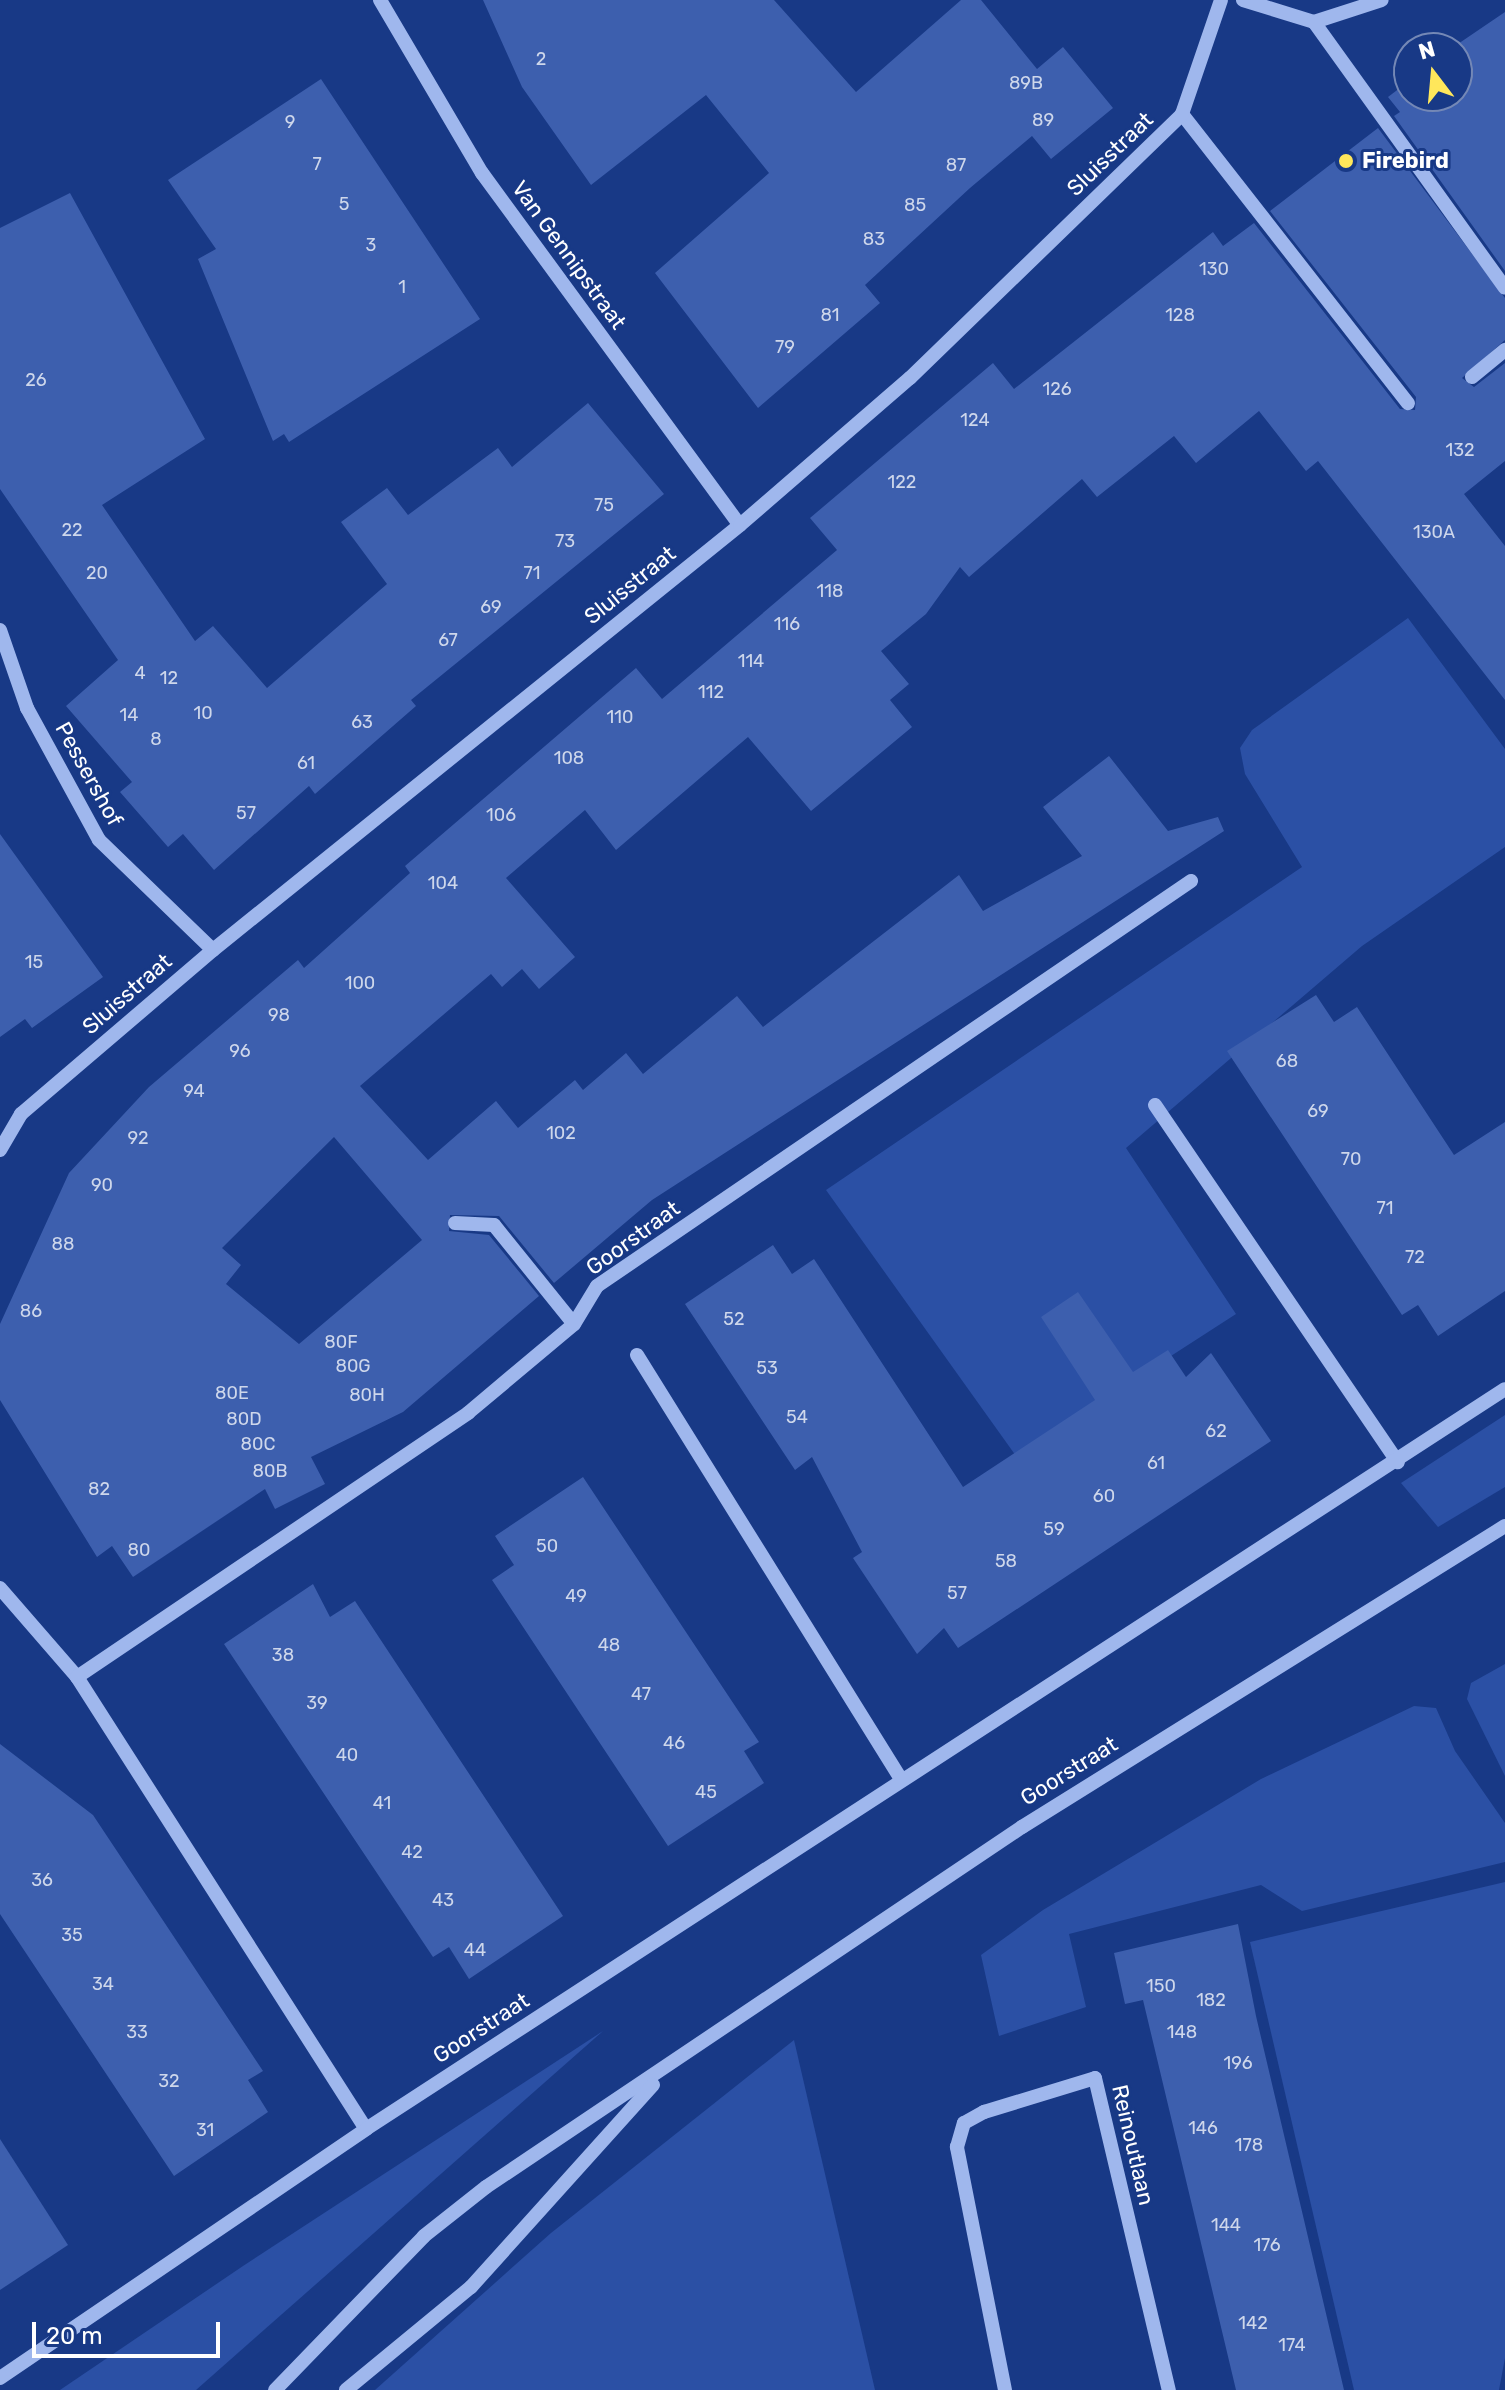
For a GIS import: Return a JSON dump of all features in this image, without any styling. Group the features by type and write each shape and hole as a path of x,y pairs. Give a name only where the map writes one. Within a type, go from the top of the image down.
{"street":[{"name":"Van Gennipstraat","path":"380,0 482,173 740,525"},
{"name":"Sluisstraat","path":"0,1150 21,1114 213,950 740,525 910,378 1182,114 1221,0"},
{"path":"1243,0 1314,22 1382,0"},
{"path":"1314,22 1505,288"},
{"path":"1182,114 1408,403"},
{"path":"1472,377 1505,350"},
{"name":"Pessershof","path":"0,630 27,708 99,840 213,950"},
{"name":"Goorstraat","path":"77,1677 468,1413 574,1324 597,1286 1191,881"},
{"path":"1155,1105 1398,1462"},
{"path":"455,1223 494,1225 574,1324"},
{"path":"637,1355 901,1779"},
{"name":"Goorstraat","path":"0,2378 366,2129 901,1779 1398,1462 1505,1389"},
{"name":"Goorstraat","path":"275,2390 424,2236 486,2187 667,2070 1022,1827 1505,1526"},
{"path":"0,1588 37,1623 77,1677 366,2129"},
{"name":"Goorstraat","path":"346,2390 471,2287 667,2070"},
{"name":"Reinoutlaan","path":"1005,2390 957,2147 964,2123 984,2112 1095,2078 1169,2390"}],"shaded area":[{"path":"1408,618 1505,749 1505,847 1362,946 1126,1148 1236,1314 1016,1456 826,1190 1302,867 1245,774 1240,748 1252,730"},
{"path":"1505,1415 1505,1487 1438,1527 1401,1483"},
{"path":"1505,1664 1505,1776 1467,1699 1471,1683"},
{"path":"1414,1706 1436,1708 1455,1751 1505,1823 1505,1862 1302,1911 1261,1885 1069,1934 1086,2007 999,2036 981,1955 1043,1910 1261,1779"},
{"path":"1505,1882 1505,2358 1499,2390 1354,2390 1250,1942"},
{"path":"603,2031 196,2390 60,2390 243,2266"},
{"path":"794,2040 875,2390 375,2390 551,2233"}],"building":[{"path":"483,0 774,0 856,92 961,0 981,0 1037,69 1063,47 1113,108 1051,159 1032,136 970,188 865,285 880,303 758,408 655,273 769,173 706,95 591,185 522,87"},
{"path":"1505,12 1505,271 1394,116 1400,112 1473,112 1473,34"},
{"path":"321,79 480,319 289,442 284,434 273,441 198,259 216,249 168,180"},
{"path":"1378,128 1505,298 1505,340 1462,378 1474,387 1505,363 1505,461 1464,494 1505,546 1505,700 1318,461 1306,471 1259,411 1196,463 1174,436 1097,497 1082,479 969,577 960,567 926,614 881,651 909,684 890,700 912,727 811,811 748,737 616,850 585,810 506,878 575,957 539,989 522,969 502,987 491,974 360,1086 428,1160 496,1101 518,1128 575,1080 583,1090 626,1053 643,1074 737,996 763,1027 959,875 983,911 1082,856 1043,807 1109,756 1168,831 1218,817 1224,831 652,1200 554,1283 499,1216 450,1215 449,1231 489,1235 539,1296 403,1412 311,1457 325,1484 275,1509 265,1489 133,1577 112,1546 97,1557 0,1400 0,1324 69,1173 149,1087 298,960 304,968 410,873 405,866 636,668 662,699 837,550 810,518 993,363 1014,389 1213,232 1223,246 1254,223 1400,409 1415,410 1416,397 1270,211","holes":["334,1137 422,1240 299,1344 226,1284 241,1265 222,1248"]},
{"path":"70,193 205,439 102,505 195,641 213,626 267,688 387,584 341,522 387,488 408,515 498,448 512,467 588,403 664,494 411,700 416,706 315,794 309,786 214,870 183,834 168,847 120,792 132,782 66,706 118,660 0,489 0,228"},
{"path":"0,834 103,977 32,1028 25,1019 0,1037"},
{"path":"1316,995 1334,1022 1357,1007 1454,1155 1505,1122 1505,1291 1438,1336 1418,1305 1402,1315 1227,1051"},
{"path":"773,1245 792,1274 814,1259 963,1487 1095,1400 1041,1317 1078,1292 1133,1372 1168,1350 1186,1377 1211,1353 1271,1441 958,1648 944,1628 917,1654 853,1558 862,1552 812,1457 795,1470 685,1304"},
{"path":"583,1477 759,1742 744,1751 764,1783 668,1846 492,1580 514,1565 495,1536"},
{"path":"313,1584 330,1617 355,1601 563,1916 469,1979 449,1947 433,1957 224,1644"},
{"path":"0,1744 93,1815 263,2071 248,2080 268,2112 174,2176 0,1914"},
{"path":"1238,1924 1256,2016 1344,2390 1236,2390 1143,2000 1125,2004 1114,1953"},
{"path":"0,2139 68,2245 0,2290"}],"place":[{"name":"Firebird","path":"1346,161"}]}
